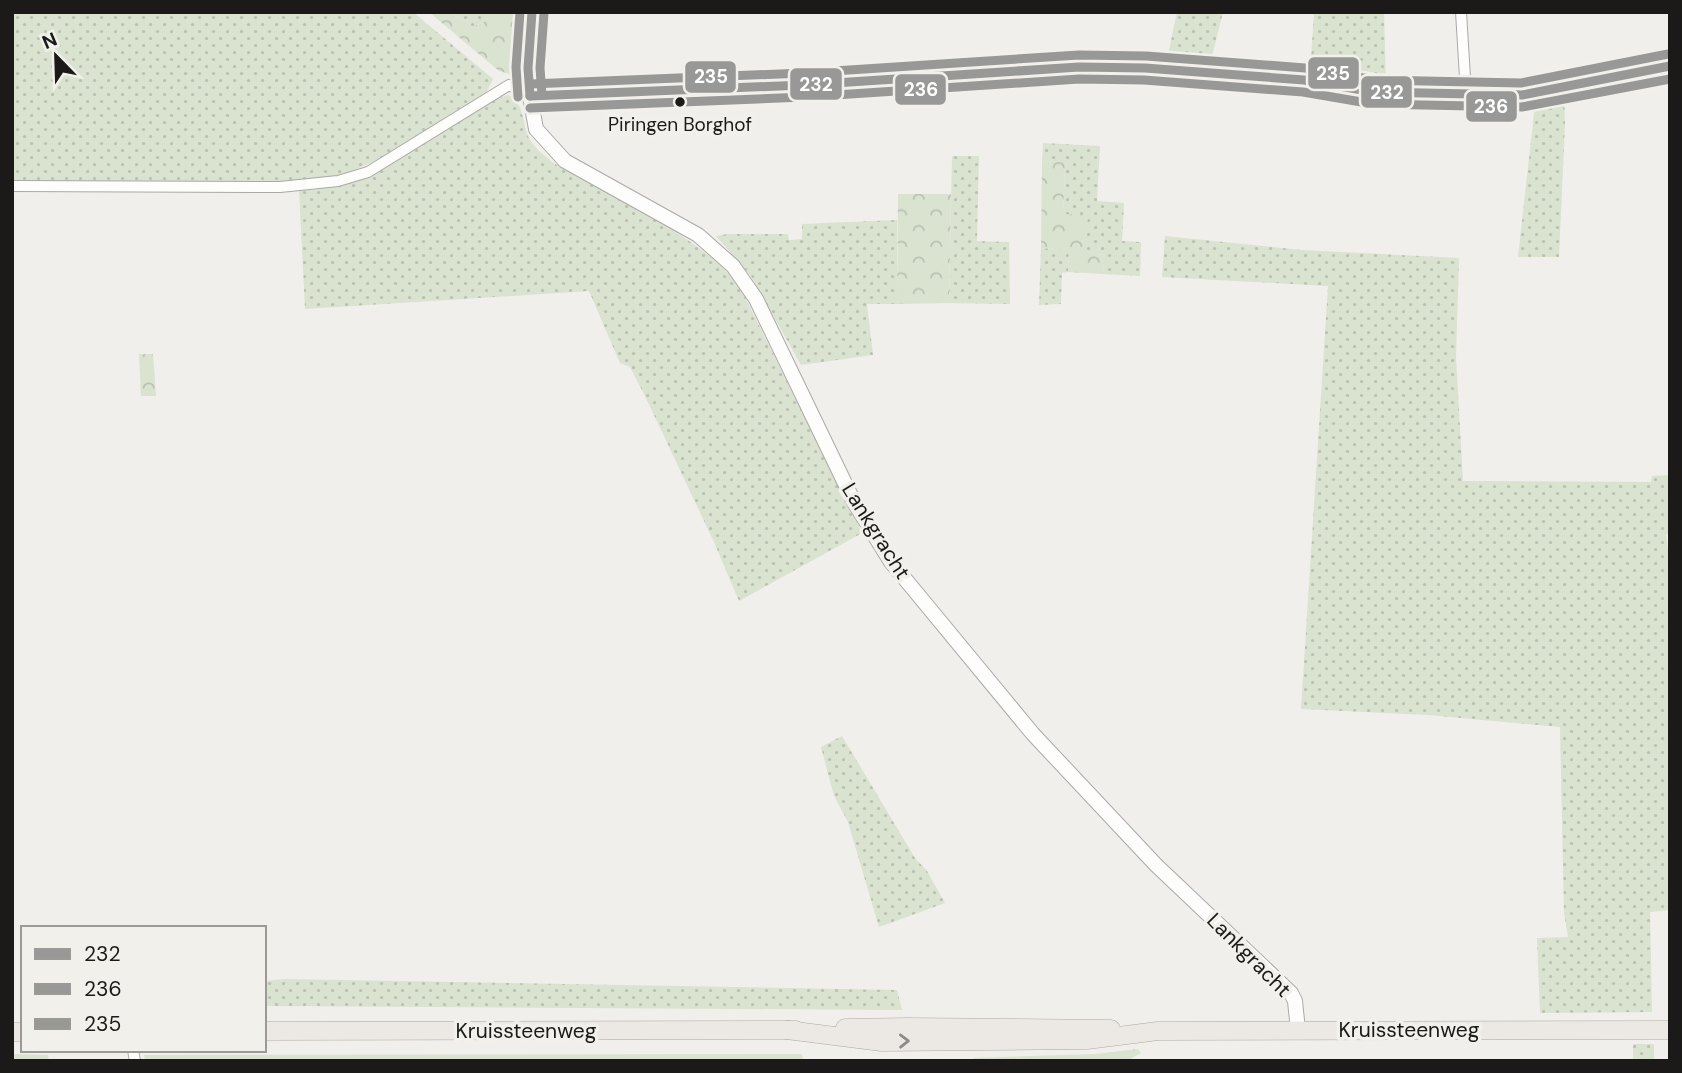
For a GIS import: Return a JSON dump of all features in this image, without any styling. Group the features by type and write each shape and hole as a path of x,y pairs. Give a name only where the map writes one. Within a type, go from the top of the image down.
{"main road":[{"name":"Kruissteenweg","path":"266,1031 787,1030 908,1027 1148,1031 1670,1030"}],"street":[{"name":"Lankgracht","path":"533,12 528,68 536,129 565,161 698,235 733,266 756,299 854,502 891,562 1032,734 1156,865 1291,993 1295,1001 1298,1030"},
{"path":"1461,12 1466,94"},
{"path":"12,186 280,187 338,181 368,172 509,85 530,96 804,85 1079,67 1158,68 1304,80 1374,92 1522,95 1670,66"}],"green space":[{"path":"12,12 413,12 493,79 485,95 395,150 373,162 324,178 295,181 12,181"},
{"path":"429,12 450,12 473,27 486,21 492,12 527,12 522,72 517,76 499,71"},
{"path":"450,12 492,12 486,21 473,27"},
{"path":"1177,12 1223,12 1210,64 1167,60"},
{"path":"1314,12 1384,12 1386,85 1310,74"},
{"path":"1564,91 1559,257 1518,257 1536,96"},
{"path":"508,95 520,107 530,140 552,162 675,231 720,265 739,285 862,533 739,601 645,396 630,367 620,363 589,291 305,309 299,190 338,185 488,101"},
{"path":"1043,143 1100,146 1097,201 1124,203 1122,241 1141,242 1140,276 1103,274 1104,255 1085,254 1063,214 1065,162 1042,161"},
{"path":"952,156 979,156 977,241 1009,242 1010,304 949,303"},
{"path":"1042,161 1065,162 1063,214 1088,215 1085,253 1104,255 1103,274 1068,272 1069,250 1041,248"},
{"path":"898,194 951,194 949,303 897,304"},
{"path":"897,220 897,304 867,304 873,355 801,365 751,276 716,236 788,234 789,240 802,239 802,224"},
{"path":"1165,236 1302,250 1459,258 1456,357 1463,481 1651,482 1652,476 1670,475 1670,534 1666,534 1670,564 1670,910 1650,912 1652,1012 1540,1013 1537,938 1568,937 1564,913 1560,727 1428,715 1301,709 1328,286 1162,277"},
{"path":"1041,248 1069,250 1068,272 1062,273 1061,304 1039,305"},
{"path":"139,354 153,354 156,396 141,396"},
{"path":"842,736 945,903 879,927 848,822 834,796 821,747"},
{"path":"266,981 897,990 902,1010 266,1006"},
{"path":"1633,1044 1654,1044 1654,1061 1633,1061"},
{"path":"1138,1049 1141,1053 1127,1061 973,1061 973,1058 1095,1054"},
{"path":"12,1054 48,1055 49,1061 12,1061"},
{"path":"802,1054 803,1061 145,1061 144,1055"}],"transit line":[{"name":"235","path":"518,97 516,67 520,12"},
{"name":"232","path":"530,96 528,68 532,12"},
{"name":"236","path":"542,95 540,68 544,13"},
{"name":"235","path":"530,84 803,73 1079,55 1146,56 1305,68 1375,80 1521,83 1668,54"},
{"name":"232","path":"530,96 804,85 1079,67 1145,68 1304,80 1374,92 1522,95 1670,66"},
{"name":"236","path":"530,108 805,97 1079,79 1144,80 1303,92 1373,104 1522,107 1670,79"}],"place":[{"name":"Piringen Borghof","path":"680,102"}]}
